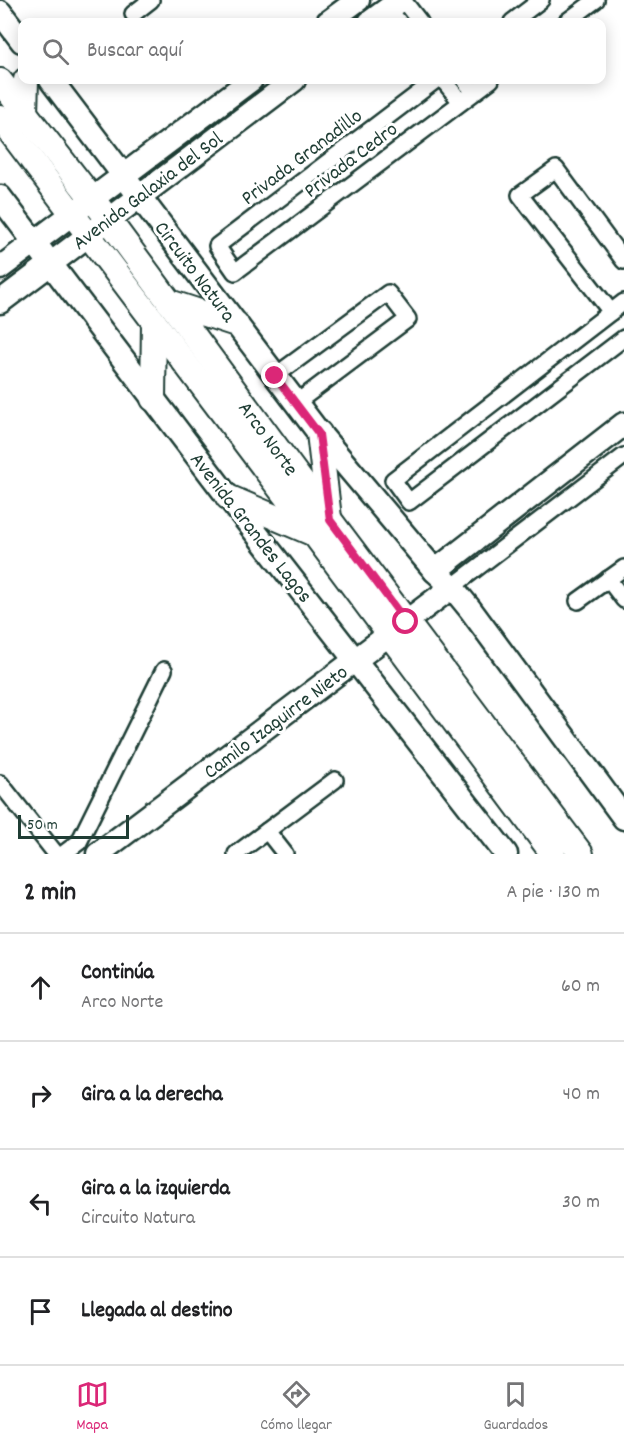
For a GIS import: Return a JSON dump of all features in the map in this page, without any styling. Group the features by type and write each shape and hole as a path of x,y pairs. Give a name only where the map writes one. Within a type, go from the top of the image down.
{"main road":[{"name":"Arco Norte","path":"0,81 9,122 82,205 108,219 169,302 323,527 398,628 553,854"},
{"path":"9,122 25,84"},
{"name":"Arco Norte","path":"82,205 88,234 154,322 323,527"},
{"path":"169,302 236,324"},
{"path":"153,399 154,322"},
{"path":"228,497 323,527 319,434"},
{"name":"Arco Norte","path":"398,628 581,854"}],"street":[{"path":"133,14 151,0"},
{"path":"333,18 358,0"},
{"path":"517,18 542,0"},
{"path":"571,18 596,0"},
{"path":"378,18 398,8 414,18"},
{"path":"0,12 18,36"},
{"name":"Circuito Natura","path":"54,84 319,434 470,609 624,818"},
{"name":"Avenida Galaxia del Sol","path":"0,268 245,84"},
{"path":"253,84 264,102"},
{"name":"Avenida Galaxia del Sol","path":"0,302 289,84"},
{"name":"Privada Granadillo","path":"235,272 217,246 431,84"},
{"path":"446,84 461,102"},
{"path":"467,84 474,92"},
{"name":"Privada Cedro","path":"235,272 485,84"},
{"path":"624,261 556,169 520,195 619,310 393,480 409,501 624,338"},
{"name":"Avenida Grandes Lagos","path":"0,197 228,497 506,854"},
{"path":"275,376 388,293 395,302 408,319 296,403"},
{"path":"435,571 624,424"},
{"path":"452,587 624,456"},
{"path":"578,602 624,568"},
{"path":"608,579 624,600"},
{"name":"Camilo Izaguirre Nieto","path":"98,854 452,587"},
{"path":"63,854 79,842 164,670"},
{"path":"236,854 335,780"},
{"path":"0,783 56,854"},
{"path":"267,831 285,854"}],"route":[{"path":"275,376 319,434 330,520 406,622"}]}
